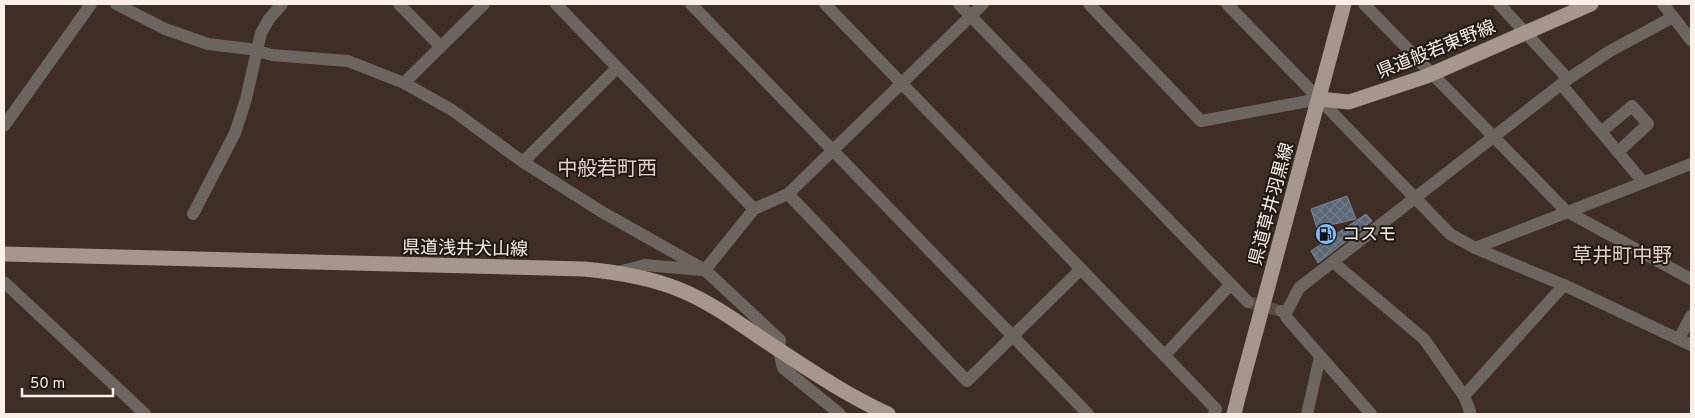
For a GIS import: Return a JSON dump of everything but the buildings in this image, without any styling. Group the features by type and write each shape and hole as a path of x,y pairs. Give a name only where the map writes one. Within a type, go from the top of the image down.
{"main road":[{"name":"県道草井羽黒線","path":"1236,414 1240,390 1344,4"},
{"name":"県道般若東野線","path":"1319,99 1349,102 1432,74 1591,4"},
{"name":"県道浅井犬山線","path":"4,254 584,269 615,272 646,278 678,289 715,306 855,399 888,414"}],"street":[{"path":"5,122 92,4"},
{"path":"116,4 165,29 208,44 272,55 348,61 404,84 452,110 523,162 602,212 704,270 780,340 779,350 783,368 840,414"},
{"path":"193,214 235,133 246,99 261,33 269,19 282,4"},
{"path":"400,4 441,47"},
{"path":"404,84 484,4"},
{"path":"556,4 754,209"},
{"path":"691,4 1088,414"},
{"path":"825,4 1165,355 1215,411 1236,414"},
{"path":"959,4 1248,302"},
{"path":"704,270 754,209 788,194 983,4"},
{"path":"1089,4 1201,121 1319,99"},
{"path":"1227,4 1413,198 1450,234 1475,248 1564,285 1691,345"},
{"path":"1364,4 1566,211 1582,222 1691,279"},
{"path":"1498,4 1525,32 1565,81 1601,132 1643,182"},
{"path":"1663,4 1691,40"},
{"path":"1371,414 1286,317 1284,312 1299,288 1565,81 1610,51 1673,17"},
{"path":"523,162 618,68"},
{"path":"1601,132 1632,106 1648,124 1618,152"},
{"path":"1475,248 1566,211 1691,164"},
{"path":"788,194 967,381 1081,269"},
{"path":"1333,262 1424,339 1464,396 1470,414"},
{"path":"615,272 645,265 704,270"},
{"path":"4,282 144,414"},
{"path":"1165,355 1230,285"},
{"path":"1464,396 1564,285"},
{"path":"1678,339 1691,316"},
{"path":"1307,414 1320,357"}],"tunnel":[{"path":"1248,302 1281,311"}],"place":[{"name":"コスモ","path":"1326,234"}],"district":[{"name":"中般若町西","path":"607,168"},
{"name":"草井町中野","path":"1622,255"}]}
